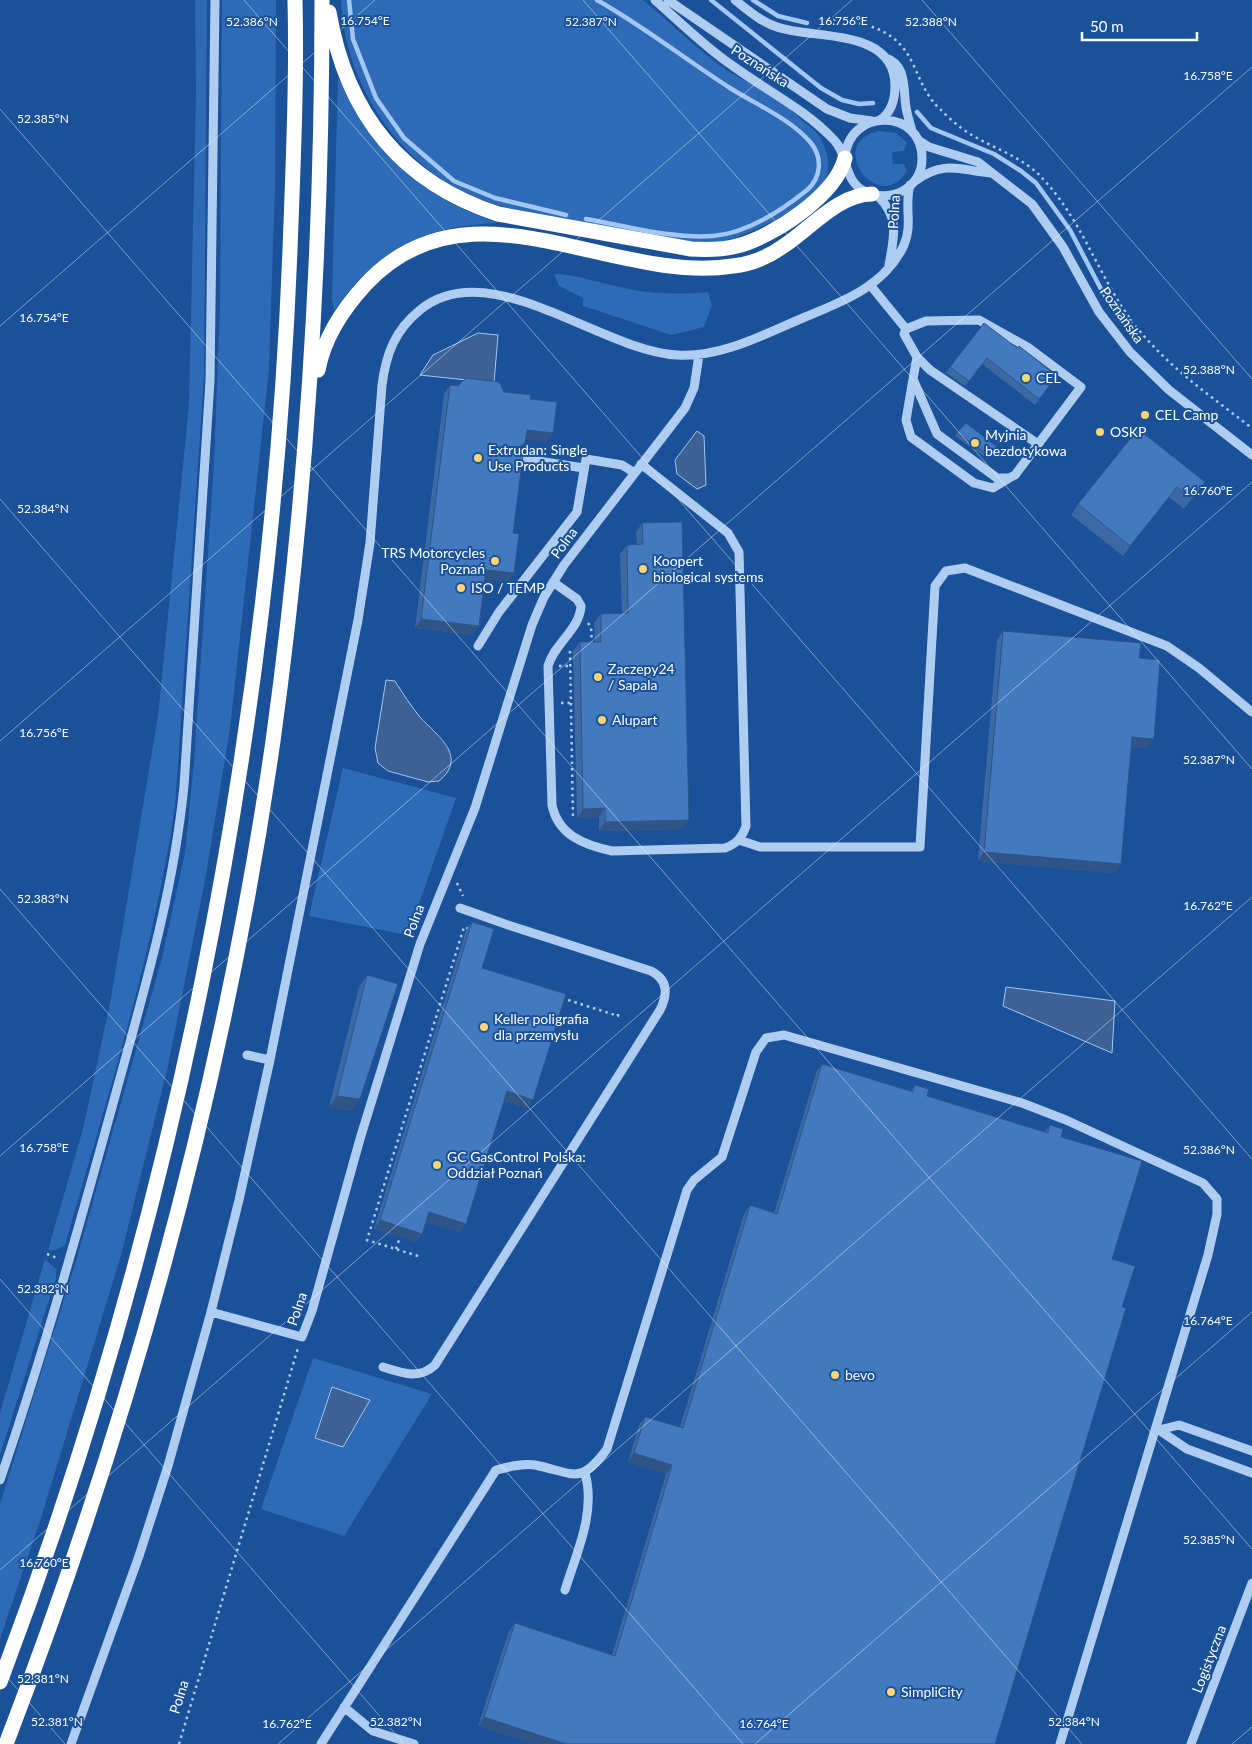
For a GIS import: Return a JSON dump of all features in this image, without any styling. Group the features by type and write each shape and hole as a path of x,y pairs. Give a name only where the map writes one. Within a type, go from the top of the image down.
{"highway":[{"path":"0,1682 82,1445 147,1216 188,1046 219,892 250,702 277,457 287,323 293,157 295,0"},
{"path":"6,1744 81,1537 131,1377 175,1220 210,1076 244,909 272,744 294,573 309,416 319,227 322,0"},
{"path":"327,0 336,47 345,75 360,105 380,135 399,156 422,176 457,197 498,214 691,249 724,249 756,239 797,214 827,188 838,175 845,158"},
{"path":"309,416 323,352 345,310 362,287 382,269 424,245 450,236 496,233 674,266 704,269 726,267 749,263 771,254 841,205 859,195 875,195"}],"street":[{"path":"0,1480 40,1356 90,1186 162,924 176,852 184,786 210,382 215,0"},
{"name":"Poznańska","path":"655,0 724,60 796,107 836,141 845,158"},
{"name":"Poznańska","path":"668,0 827,109 850,118 876,120"},
{"path":"735,0 774,26 864,43 894,62 902,76 906,110 922,160 912,184 896,194 875,195 861,189 851,178 845,158 847,145 853,134 889,112 895,92 894,78 886,58"},
{"path":"876,120 894,120 915,136"},
{"name":"Poznańska","path":"915,136 929,147 978,162 1020,192 1043,216 1063,247 1099,312 1142,366 1169,390 1252,455"},
{"name":"Poznańska","path":"912,184 931,170 940,168 956,167 991,173"},
{"name":"Polna","path":"302,1337 312,1311 360,1139 420,944 475,808 532,625 553,582 574,551 685,408 694,388 699,355 714,352 754,338 849,299 871,286 903,247 907,235 908,195 912,184"},
{"name":"Polna","path":"875,195 890,209 893,219 894,238 889,265"},
{"path":"871,286 906,329"},
{"path":"71,1744 139,1556 168,1466 211,1312 239,1200 270,1060 358,620 370,543 382,385 389,351 396,336 408,320 433,301 456,293 479,291 507,297 653,351 676,355 699,355"},
{"path":"906,329 926,321 979,320 1029,348 1081,386 1015,475 993,488 974,483 911,437 906,420 917,357"},
{"path":"906,329 904,334 917,357 930,370 1038,444"},
{"path":"913,379 934,428 942,440 991,476 1009,478"},
{"path":"518,458 584,468"},
{"path":"478,646 499,612 573,519 579,506 586,460 622,465 635,473"},
{"path":"553,582 577,599 581,606 579,615 554,652 548,666 552,804 557,822 568,834 594,846 612,851 725,848 739,840 746,826 739,552 733,539 724,529 642,464"},
{"path":"739,840 760,847 920,847 935,586 946,571 965,568 1167,646 1199,668 1252,712"},
{"path":"382,1367 404,1374 418,1374 424,1373 435,1365 660,1010 666,997 662,980 651,971 460,908"},
{"path":"321,1744 496,1470 534,1465 560,1473 585,1473 595,1465 607,1449 687,1190 694,1180 722,1157 756,1052 766,1038 784,1035 800,1038 1022,1103 1066,1120 1203,1183 1216,1199 1218,1214 1208,1255 1060,1744"},
{"path":"247,1055 270,1060"},
{"path":"211,1312 302,1337"},
{"path":"1252,1451 1179,1426 1159,1430 1187,1448 1252,1473"},
{"path":"566,1590 588,1510 590,1490 585,1473"},
{"name":"Logistyczna","path":"1191,1744 1252,1583"},
{"path":"344,1707 373,1731 414,1744"}],"path":[{"path":"579,615 591,627 592,647 585,647"},
{"path":"574,825 570,648 577,648"},
{"path":"558,669 558,666 571,666"},
{"path":"559,704 572,703"},
{"path":"457,878 459,888 466,899"},
{"path":"418,1256 368,1240 464,928 472,930"},
{"path":"553,996 618,1016 618,1014"},
{"path":"396,1249 400,1237"},
{"name":"Polna","path":"179,1744 302,1337"}],"shaded area":[{"path":"195,0 207,0 204,375 175,807 166,863 154,918 112,1082 65,1245 55,1250 48,1250 83,1129 111,998 158,716 189,405 196,93"},
{"path":"222,0 276,0 275,186 269,369 230,729 204,886 168,1066 121,1255 42,1515 0,1639 0,1504 76,1261 162,958 185,853 194,762 214,463 220,305"},
{"path":"341,0 643,0 714,61 780,101 814,130 821,138 826,150 828,160 827,175 818,190 807,200 778,218 731,239 706,243 664,239 515,210 485,201 455,188 428,169 404,147 383,122 366,94 353,64 345,32"},
{"path":"338,77 368,129 384,150 402,168 421,185 444,199 469,212 498,223 446,229 404,245 385,257 368,272 334,311 332,299"},
{"path":"879,131 896,133 907,143 904,151 892,152 893,164 904,164 907,171 896,183 883,186 871,182 862,173 856,161 856,149 863,138"},
{"path":"554,274 650,292 672,294 708,292 712,305 704,327 671,335 583,306 583,298 559,286"},
{"path":"478,333 498,335 494,383 420,375 433,355"},
{"path":"697,431 704,436 706,485 697,489 677,474 675,460"},
{"path":"386,680 395,681 420,717 447,746 451,763 447,772 439,781 428,782 388,771 378,763 375,748"},
{"path":"343,768 456,798 408,935 309,916"},
{"path":"1006,987 1115,1001 1112,1053 1003,1006"},
{"path":"45,1259 56,1269 56,1278 0,1455 0,1413"},
{"path":"313,1358 432,1394 344,1536 261,1509"},
{"path":"332,1387 370,1400 343,1447 315,1438"}],"building":[{"path":"984,323 1017,348 1019,346 1057,376 1039,399 987,358 969,381 950,367"},
{"path":"466,378 499,382 504,392 531,395 530,399 557,402 553,433 527,430 525,443 518,448 519,452 523,455 513,533 519,534 514,573 486,570 479,626 421,619 450,385 458,386"},
{"name":"Myjnia bezdotykowa","path":"966,423 997,447 990,456 957,433"},
{"path":"1138,429 1205,482 1192,499 1177,487 1130,546 1078,504"},
{"path":"682,522 689,820 605,822 605,808 583,809 580,642 601,642 601,614 628,613 627,545 643,544 642,523"},
{"path":"1003,631 1141,643 1139,658 1160,660 1154,739 1132,737 1121,864 984,852"},
{"path":"472,922 494,929 482,968 566,994 533,1100 507,1091 466,1224 429,1212 422,1234 380,1220"},
{"path":"367,975 398,984 360,1099 337,1096"},
{"path":"822,1064 913,1092 915,1085 929,1089 927,1096 1048,1133 1050,1125 1063,1129 1061,1137 1142,1161 1112,1259 1135,1266 1122,1307 1126,1308 995,1744 566,1744 484,1717 515,1623 615,1656 672,1465 634,1453 645,1417 683,1428 750,1205 777,1214"}],"waterway":[{"path":"349,0 353,39 376,98 404,138 454,181 495,198 566,215"},
{"path":"586,219 681,236 726,234 751,226 786,206 812,185 819,168 815,149 803,134 772,112 730,88 597,0"},
{"path":"711,0 821,88 842,100 859,104 873,103"},
{"path":"753,0 778,16 807,23"},
{"path":"917,112 931,128 994,154 1036,183 1070,230 1102,291 1134,338"}],"place":[{"name":"CEL","path":"1026,378"},
{"name":"CEL Camp","path":"1145,415"},
{"name":"OSKP","path":"1100,432"},
{"name":"Myjnia bezdotykowa","path":"975,443"},
{"name":"Extrudan: Single Use Products","path":"478,458"},
{"name":"TRS Motorcycles Poznań","path":"495,561"},
{"name":"Koopert biological systems","path":"643,569"},
{"name":"ISO / TEMP","path":"461,588"},
{"name":"Zaczepy24 / Sapala","path":"598,677"},
{"name":"Alupart","path":"602,720"},
{"name":"Keller poligrafia dla przemysłu","path":"484,1027"},
{"name":"GC GasControl Polska: Oddział Poznań","path":"437,1165"},
{"name":"bevo","path":"835,1375"},
{"name":"SimpliCity","path":"891,1692"}]}
